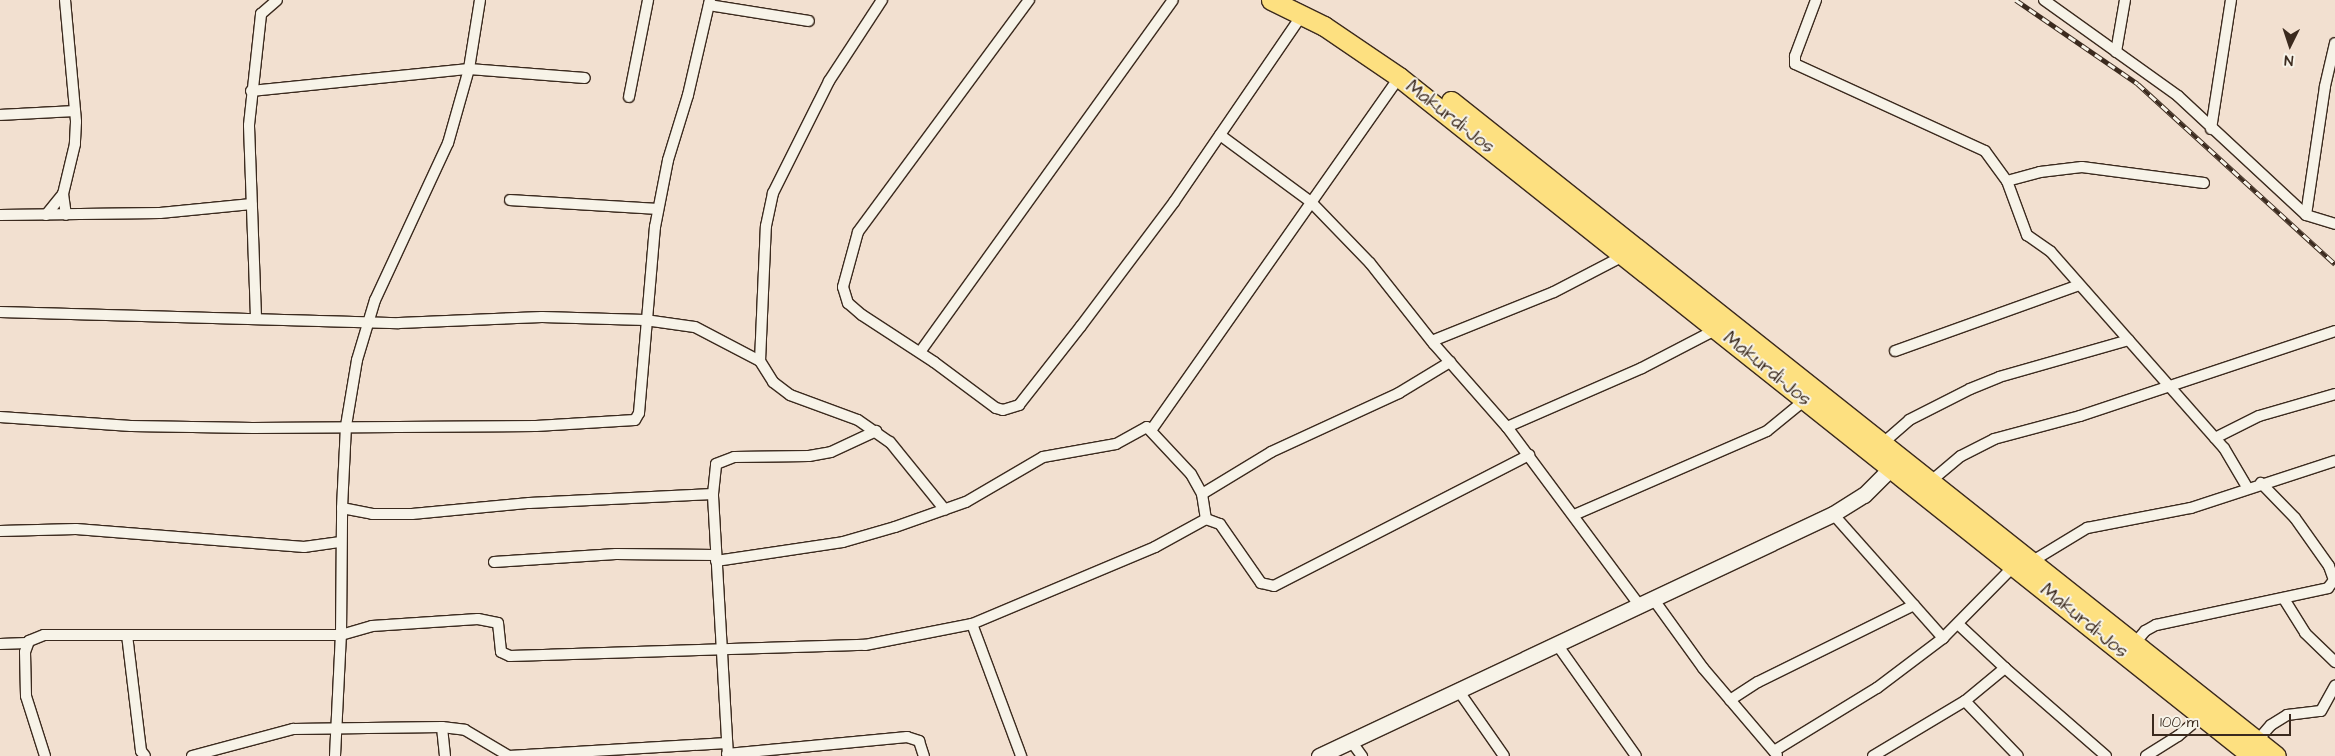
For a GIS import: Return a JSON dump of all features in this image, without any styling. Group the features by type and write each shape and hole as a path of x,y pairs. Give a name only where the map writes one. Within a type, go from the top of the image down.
{"highway":[{"name":"Makurdi-Jos","path":"1270,0 1301,7 1405,65 1883,443 1896,463 1931,481 2023,564 2202,716 2254,748 2276,756"},
{"name":"Makurdi-Jos","path":"1301,7 1338,35 1399,76 1806,399 1896,463 2023,564 2135,643 2254,748"}],"street":[{"path":"65,0 75,111 75,144 63,194 66,215"},
{"path":"256,318 248,125 261,14 277,0"},
{"path":"335,756 341,635 341,542 346,426 357,360 375,300 448,143 469,69 480,0"},
{"path":"629,97 648,0"},
{"path":"760,361 766,226 772,193 829,81 882,0"},
{"path":"1029,0 858,232 843,276 848,303 920,352 996,408 1011,409 1019,405 1174,202 1220,135 1301,7"},
{"path":"920,352 1173,0"},
{"path":"1816,0 1795,56 1796,64 1985,151 2000,168 2007,181 2027,235 2051,252 2215,438 2247,487"},
{"path":"2044,0 2178,96 2211,129 2306,215 2335,224"},
{"path":"2116,52 2125,0"},
{"path":"2211,129 2230,0"},
{"path":"0,417 131,426 536,426 636,420 639,414 644,320 658,209 709,3 809,21"},
{"path":"2306,215 2325,86 2335,43"},
{"path":"251,91 469,69 585,78"},
{"path":"1152,429 1399,76"},
{"path":"0,115 75,111"},
{"path":"1220,135 1311,202 1370,263 1432,341 1507,427 1640,606"},
{"path":"2007,181 2040,172 2082,167 2204,183"},
{"path":"46,215 63,194"},
{"path":"510,200 658,209"},
{"path":"0,215 160,213 252,204"},
{"path":"1432,341 1554,292 1625,255"},
{"path":"1896,350 2079,284"},
{"path":"0,312 368,322 542,317 644,320 695,327 760,361 773,382 790,395 858,420 876,431 895,447 945,510"},
{"path":"1507,427 1642,368 1717,328"},
{"path":"1931,481 1961,456 1994,439 2169,387 2335,331"},
{"path":"1883,443 1909,420 1970,389 1999,377 2129,340"},
{"path":"1202,494 1271,452 1399,393 1450,362"},
{"path":"2215,438 2258,416 2335,394"},
{"path":"1574,516 1767,431 1806,399"},
{"path":"853,440 858,420"},
{"path":"494,562 616,554 716,558 843,542 966,502 1042,457 1116,444 1142,428 1152,429 1191,474 1202,494 1206,519"},
{"path":"727,751 713,494 716,464 725,458 793,459 831,452 853,440 876,431"},
{"path":"0,644 27,643 47,635 341,635 372,626 478,619 498,623 501,652 510,656 865,645 972,624 1156,547 1206,519 1220,524 1261,584 1274,586 1528,455"},
{"path":"1654,600 1730,700 1776,754 1877,688 1943,638 2023,564 2087,528 2191,508 2247,487 2335,461"},
{"path":"1319,756 1556,643 1654,600 1833,514 1864,495 1896,463"},
{"path":"2135,643 2145,631 2156,625 2328,588 2334,580 2329,566 2295,518 2261,484"},
{"path":"342,508 372,514 412,514 529,503 713,494"},
{"path":"1833,514 1943,638"},
{"path":"0,532 76,529 304,547 341,542"},
{"path":"2284,598 2305,633 2335,662"},
{"path":"1730,700 1758,682 1914,604"},
{"path":"972,624 1021,756"},
{"path":"1958,624 2005,668 2106,756"},
{"path":"127,635 141,751 145,756"},
{"path":"27,643 26,696 45,756"},
{"path":"1556,643 1636,756"},
{"path":"1873,756 1965,701 2005,668"},
{"path":"2254,748 2271,725 2287,715 2321,711 2335,686"},
{"path":"1458,690 1504,756"},
{"path":"1965,701 2018,756"},
{"path":"2146,756 2178,736 2202,716"},
{"path":"442,727 445,756"},
{"path":"192,756 199,756 292,729 442,727 465,730 509,756 727,751 907,737 919,740 924,756"},
{"path":"1351,741 1362,756"}],"railway":[{"path":"2016,0 2138,84 2335,264"}]}
